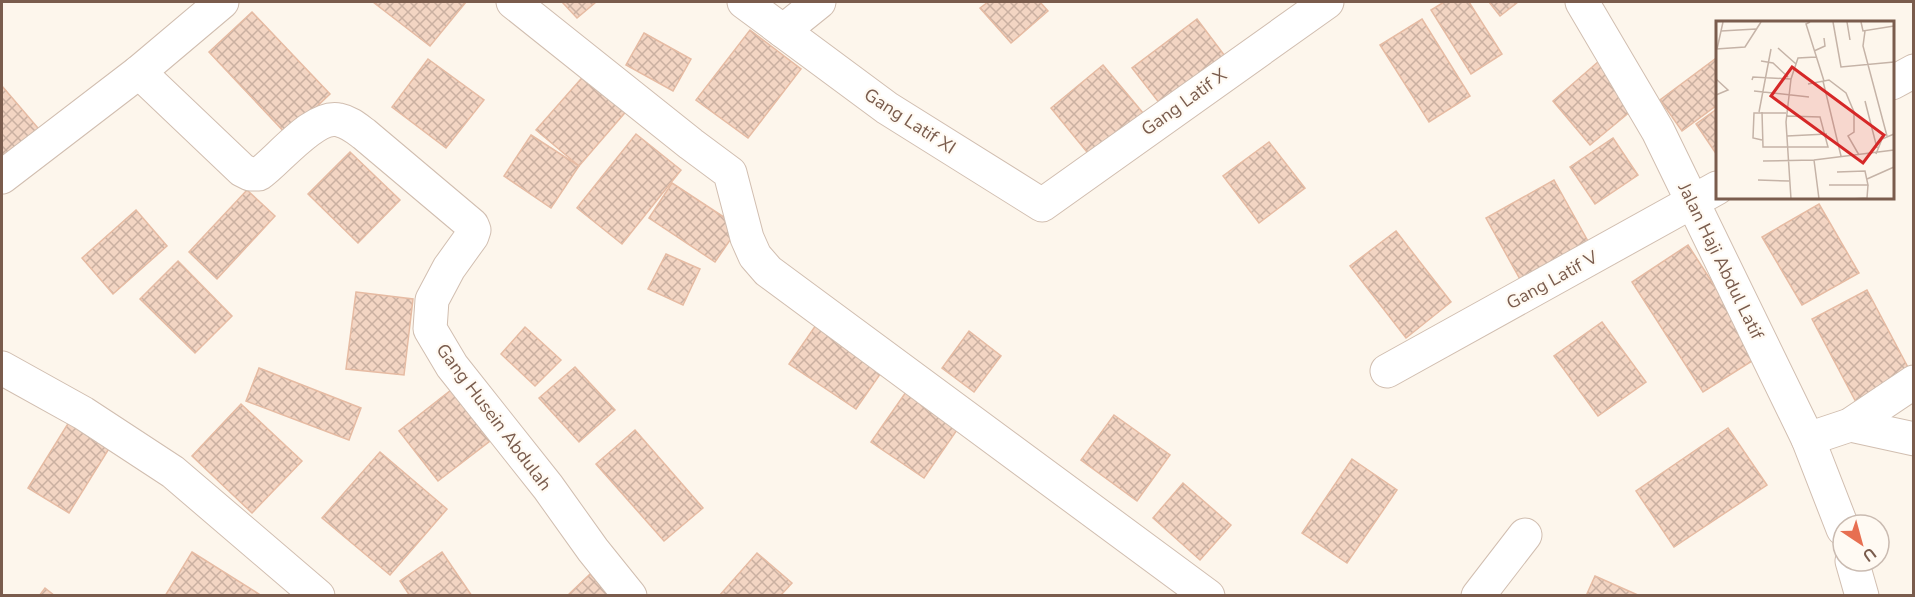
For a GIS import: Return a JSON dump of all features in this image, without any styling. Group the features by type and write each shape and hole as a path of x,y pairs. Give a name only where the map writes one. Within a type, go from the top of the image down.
{"street":[{"path":"2,177 139,72 222,2"},
{"path":"513,2 730,173 747,238 755,256 768,271 1208,596"},
{"name":"Gang Latif XI","path":"744,2 887,108 1042,206"},
{"path":"783,31 819,2"},
{"name":"Gang Latif X","path":"1042,206 1143,131 1328,2"},
{"name":"Jalan Haji Abdul Latif","path":"1582,2 1658,131 1704,196 1808,439 1837,513"},
{"path":"1894,83 1914,71"},
{"name":"Gang Husein Abdulah","path":"139,72 242,170 250,174 259,174 296,140 326,120 337,119 356,128 472,225 474,230 472,236 449,268 432,300 430,329 452,366 548,487 593,550 630,596"},
{"name":"Gang Latif V","path":"1387,371 1704,196"},
{"path":"2,368 83,413 173,472 318,596"},
{"path":"1808,439 1850,425 1914,382"},
{"path":"1850,425 1914,439"},
{"path":"1478,596 1525,536"},
{"path":"1855,573 1862,596"}],"building":[{"path":"373,2 466,2 430,46"},
{"path":"562,2 596,2 577,18"},
{"path":"988,2 1040,2 1048,11 1011,43 980,8"},
{"path":"1444,2 1469,2 1502,54 1471,74 1431,10"},
{"path":"1489,2 1518,2 1500,16"},
{"path":"252,12 330,94 287,135 209,52"},
{"path":"1197,19 1228,60 1164,109 1132,68"},
{"path":"1422,19 1470,96 1429,122 1380,45"},
{"path":"750,30 801,69 748,138 696,100"},
{"path":"644,33 691,59 673,91 626,65"},
{"path":"428,59 484,100 446,148 392,107"},
{"path":"1716,60 1716,106 1682,131 1660,100"},
{"path":"1599,61 1637,106 1590,145 1553,101"},
{"path":"1103,65 1143,113 1091,157 1051,108"},
{"path":"587,72 629,108 579,166 536,130"},
{"path":"2,86 44,135 2,162"},
{"path":"1716,110 1716,154 1696,124"},
{"path":"636,134 681,170 622,244 577,208"},
{"path":"531,135 579,166 551,208 504,176"},
{"path":"1613,138 1638,175 1595,204 1570,167"},
{"path":"1269,142 1305,188 1259,223 1223,176"},
{"path":"350,152 400,200 358,243 308,194"},
{"path":"1554,180 1594,252 1526,290 1486,218"},
{"path":"672,183 739,227 715,262 649,218"},
{"path":"247,190 275,216 217,279 189,252"},
{"path":"1819,204 1859,273 1802,305 1762,237"},
{"path":"136,210 167,246 113,294 82,258"},
{"path":"1396,231 1451,302 1406,338 1350,266"},
{"path":"1688,245 1760,356 1703,392 1632,282"},
{"path":"666,254 700,269 683,305 648,289"},
{"path":"178,261 232,316 195,353 140,299"},
{"path":"1867,290 1912,375 1857,404 1812,319"},
{"path":"356,292 413,299 404,375 346,369"},
{"path":"1602,322 1646,382 1598,416 1554,356"},
{"path":"816,325 883,370 856,409 789,364"},
{"path":"525,327 561,360 535,386 501,354"},
{"path":"969,331 1001,356 974,392 942,368"},
{"path":"575,367 615,410 579,442 539,398"},
{"path":"259,368 361,408 349,440 246,401"},
{"path":"451,390 490,441 438,481 399,431"},
{"path":"906,392 959,427 924,478 871,442"},
{"path":"241,404 302,461 252,513 192,456"},
{"path":"1114,415 1170,455 1137,501 1081,460"},
{"path":"69,422 110,447 69,513 28,488"},
{"path":"1728,428 1767,485 1674,547 1636,491"},
{"path":"635,430 703,508 664,541 596,464"},
{"path":"380,452 447,509 390,575 322,518"},
{"path":"1352,459 1397,490 1347,563 1302,533"},
{"path":"1183,483 1231,525 1200,560 1153,518"},
{"path":"192,552 262,596 165,596"},
{"path":"442,552 472,596 410,596 400,581"},
{"path":"757,553 792,583 780,596 719,596"},
{"path":"590,574 610,596 567,596"},
{"path":"1595,576 1640,596 1586,596"},
{"path":"45,588 55,596 39,596"}]}
